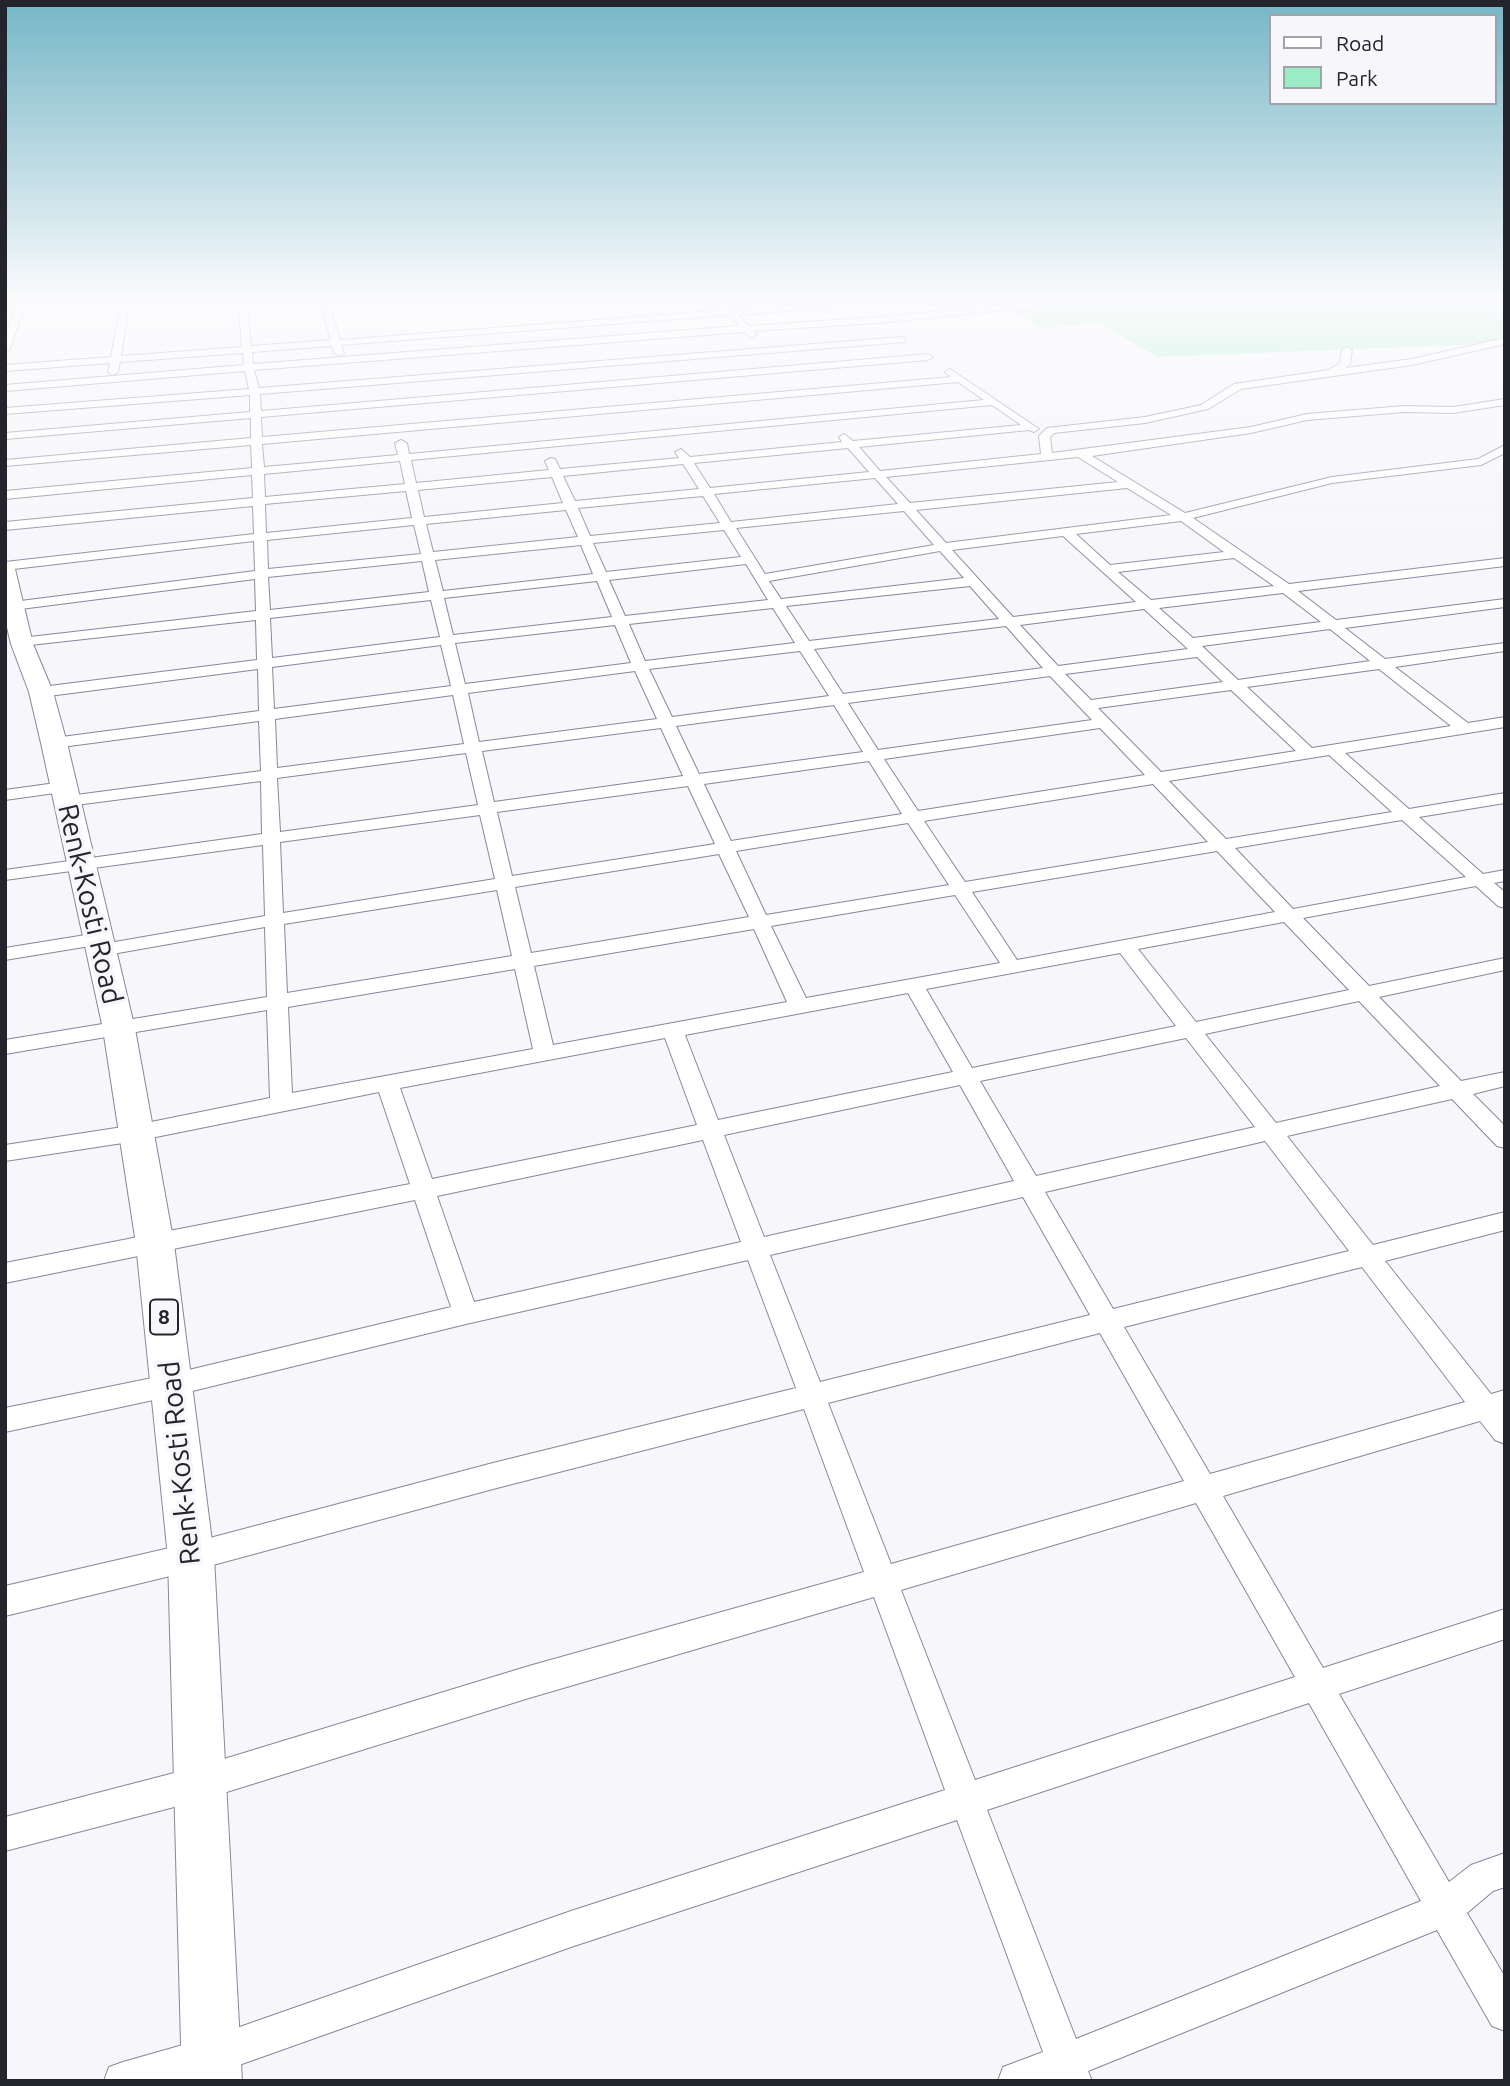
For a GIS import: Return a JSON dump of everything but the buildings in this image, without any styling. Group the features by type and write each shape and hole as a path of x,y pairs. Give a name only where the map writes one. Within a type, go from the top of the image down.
{"main road":[{"name":"Renk-Kosti Road","path":"10,598 41,692 54,743 119,1029 155,1244 191,1557 211,2068"}],"street":[{"path":"106,440 112,395"},
{"path":"5,411 199,395"},
{"path":"255,395 281,1103"},
{"path":"390,395 545,1054"},
{"path":"5,463 106,440 256,414 474,395"},
{"path":"522,395 640,666 800,1007"},
{"path":"645,395 913,817 1013,968"},
{"path":"5,495 404,457 537,430 660,419 792,395"},
{"path":"807,395 1054,671 1505,1140"},
{"path":"984,395 1044,436 1047,457"},
{"path":"1044,436 1051,430 1145,420 1204,407 1223,395"},
{"path":"5,436 106,440 257,440 398,428 537,430 660,419 828,418 994,402"},
{"path":"10,598 260,537 1081,454 1238,432 1307,417 1404,409 1454,410 1505,402"},
{"path":"5,526 1031,427"},
{"path":"1481,463 1505,448"},
{"path":"1081,454 1183,517 1287,589 1465,729"},
{"path":"762,578 943,547 1183,517 1332,480 1505,459"},
{"path":"10,598 1129,484"},
{"path":"1065,531 1308,754"},
{"path":"1107,569 1237,554"},
{"path":"10,598 263,614 750,560"},
{"path":"54,743 640,666 1505,562"},
{"path":"41,692 448,640 975,581"},
{"path":"5,795 66,794 270,773 474,747 1054,671 1333,625 1505,603"},
{"path":"1088,705 1505,647"},
{"path":"5,875 1106,723"},
{"path":"5,954 100,945 273,920 1465,729 1502,726"},
{"path":"1332,750 1505,902"},
{"path":"5,1047 1505,797"},
{"path":"5,1153 135,1133 387,1083 1505,875"},
{"path":"1126,947 1369,1256 1495,1405 1505,1432"},
{"path":"5,1273 424,1190 1505,964"},
{"path":"914,986 1505,2013"},
{"path":"673,1031 1069,2071"},
{"path":"5,1420 172,1385 466,1314 1505,1079"},
{"path":"387,1083 466,1314"},
{"path":"5,1601 191,1557 493,1476 1505,1221"},
{"path":"5,1833 201,1783 529,1682 1495,1405"},
{"path":"123,2081 211,2068 571,1929 1505,1624"},
{"path":"1017,2081 1069,2071 1446,1909 1483,1877 1505,1870"}]}
